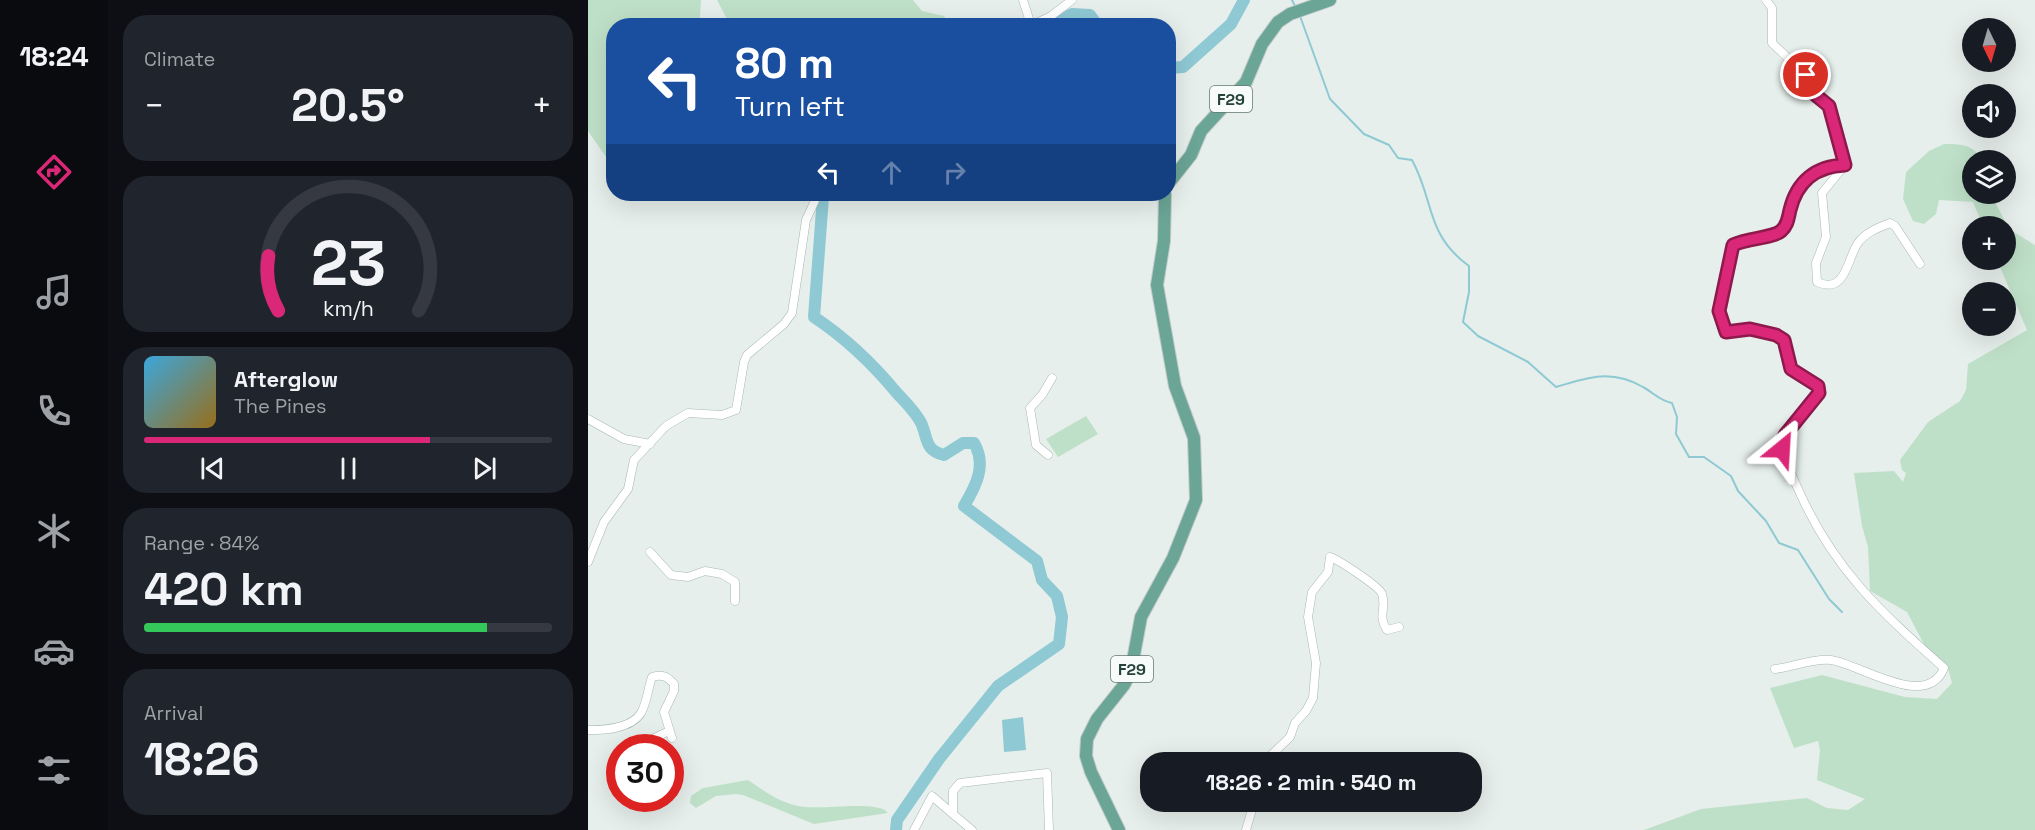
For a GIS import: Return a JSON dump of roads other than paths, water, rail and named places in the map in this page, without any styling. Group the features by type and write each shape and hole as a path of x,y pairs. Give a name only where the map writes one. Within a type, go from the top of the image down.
{"main road":[{"name":"F29","path":"1176,174 1191,155 1201,131 1246,82 1270,31 1290,14 1330,0"},
{"name":"F29","path":"1119,830 1091,771 1086,756 1087,739 1097,718 1124,685 1131,671 1141,617 1173,558 1196,500 1194,438 1175,386 1157,285 1164,241 1165,201"}],"street":[{"path":"1023,0 1029,18"},
{"path":"1047,18 1072,0"},
{"path":"1766,0 1772,8 1772,43 1806,75 1813,93 1829,106 1845,165"},
{"path":"1845,165 1822,193 1826,237 1816,263 1817,282 1824,285 1838,282 1845,275 1858,243 1869,231 1890,223 1895,226 1920,264"},
{"path":"1775,669 1830,660 1907,686 1926,686 1941,676 1944,668 1883,614 1867,593 1855,584 1811,518 1792,477 1781,443 1819,393 1818,386 1791,369 1784,340 1776,335 1750,329 1726,332 1720,318 1720,304 1733,245 1755,237 1768,237 1781,231 1788,223 1797,188 1816,170 1845,165"},
{"path":"588,562 604,522 628,489 634,460 674,418 688,413 729,414 736,410 747,355 767,342 792,313 806,220 815,201"},
{"path":"1048,456 1036,445 1030,408 1042,396 1052,378"},
{"path":"588,418 624,439 651,444"},
{"path":"650,552 671,574 688,577 705,571 722,574 735,582 735,601"},
{"path":"1274,752 1290,737 1295,723 1306,711 1313,698 1316,663 1308,617 1312,592 1328,572 1330,557 1378,586 1384,602 1381,619 1383,624 1388,630 1400,627"},
{"path":"588,730 611,728 634,721 641,713 652,677 659,675 666,676 674,684 674,692 664,712 670,734"},
{"path":"972,830 953,814 953,791 960,783 1047,773 1049,830"},
{"path":"914,830 932,796 972,830"},
{"path":"1246,830 1251,812"}],"water":[{"path":"1023,717 1026,750 1004,752 1002,720"}],"waterway":[{"path":"1176,67 1183,67 1231,24 1244,0"},
{"path":"1292,0 1296,8"},
{"path":"1065,18 1072,14 1090,15 1092,18"},
{"path":"1300,16 1330,99 1364,134 1389,145 1398,158 1412,160 1438,229 1455,254 1469,266 1469,292 1463,322 1478,336 1528,362 1556,387 1579,380 1610,376 1632,381 1660,399 1672,403 1677,417 1676,434 1689,457 1704,457 1731,476 1738,491 1766,521 1779,543 1798,550 1829,599 1842,612"},
{"path":"823,201 814,317 847,342 887,381 917,416 928,444 933,450 944,455 963,443 974,443 978,451 980,467 976,483 964,506 1037,561 1042,580 1057,596 1062,617 1059,644 998,686 939,759 897,820 896,830"}]}
